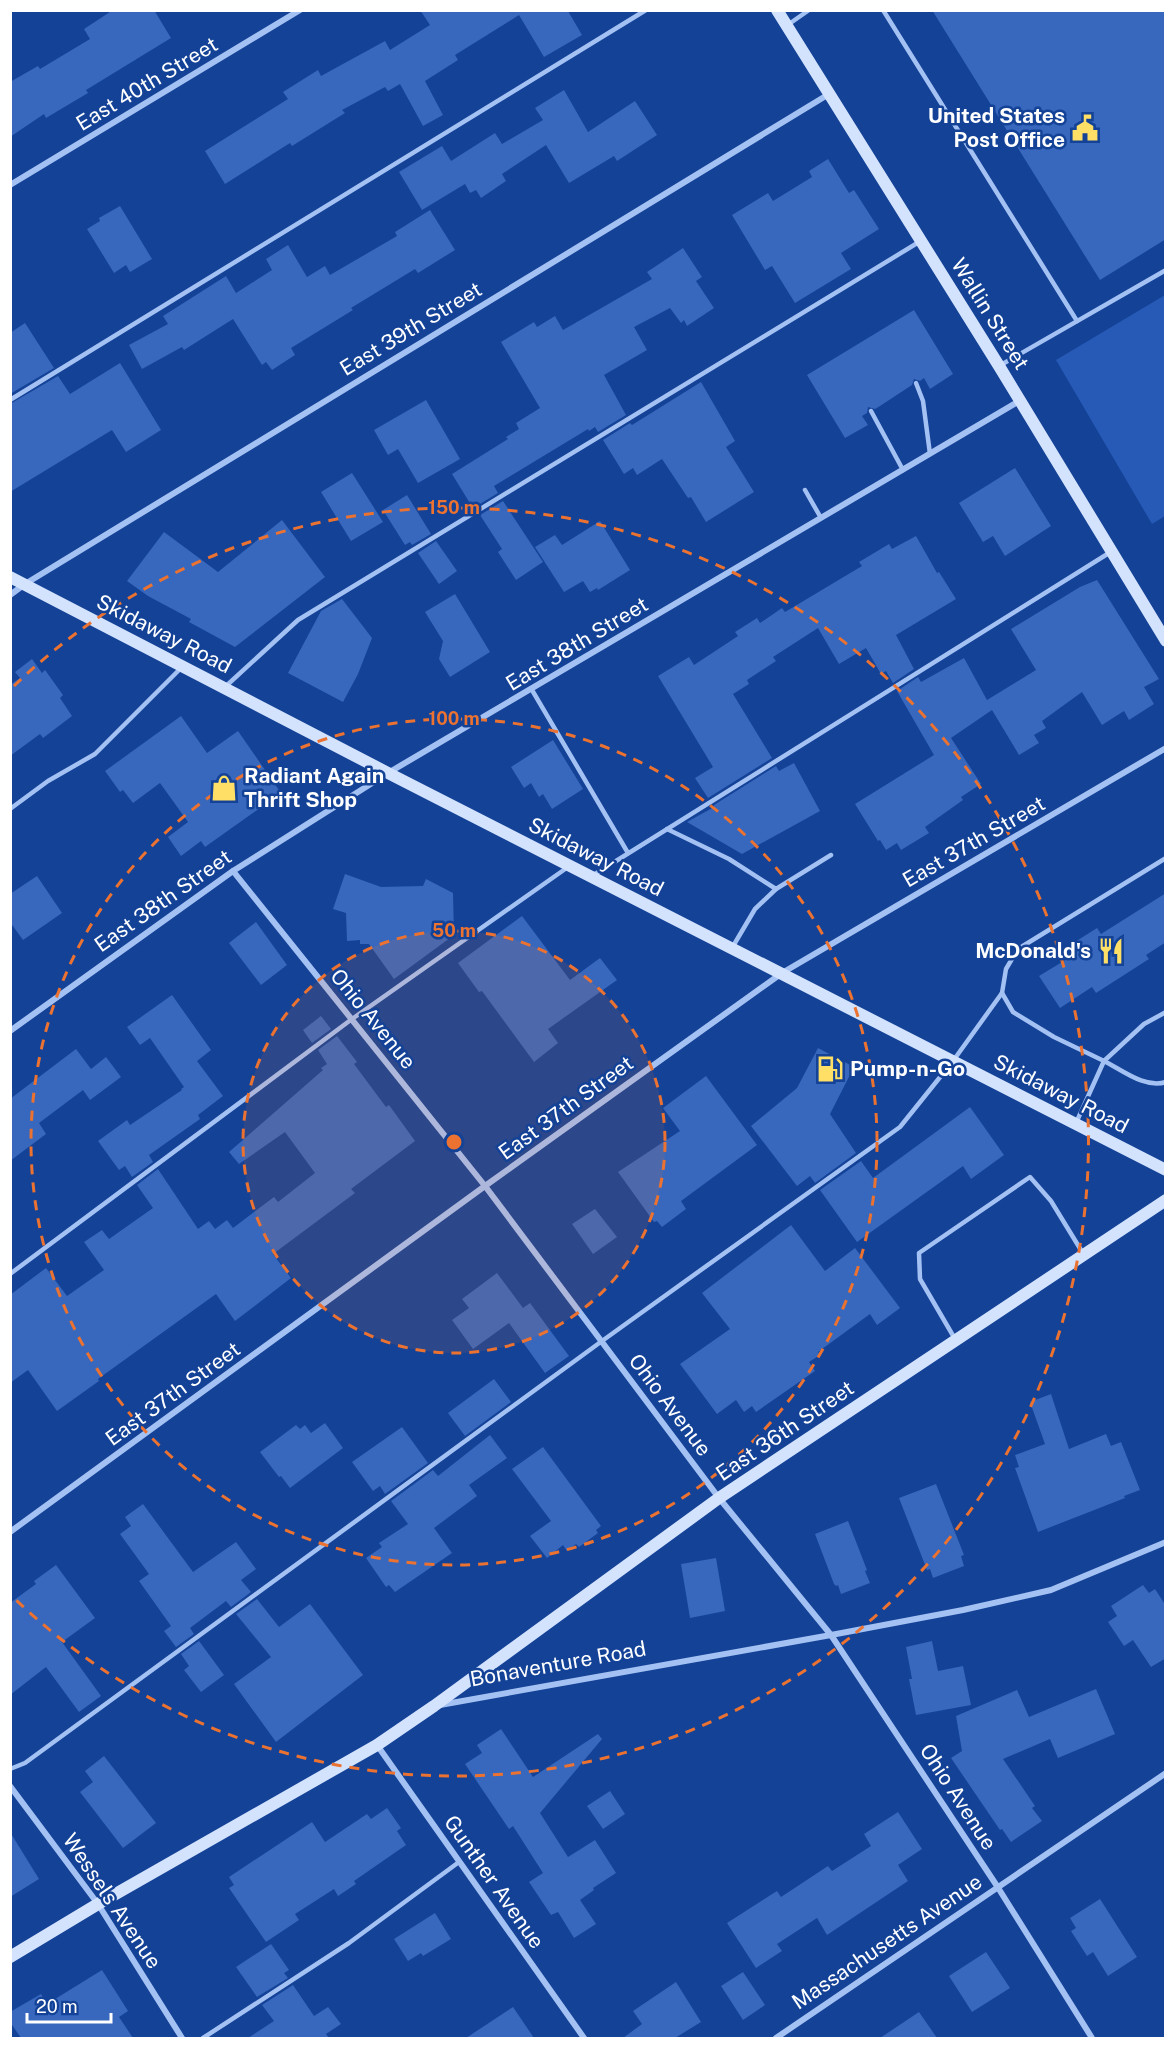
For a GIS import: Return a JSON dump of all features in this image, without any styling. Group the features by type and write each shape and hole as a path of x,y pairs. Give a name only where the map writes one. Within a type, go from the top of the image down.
{"main road":[{"name":"Wallin Street","path":"777,10 1021,400 1166,641"},
{"name":"Skidaway Road","path":"10,577 388,773 1166,1170"},
{"name":"East 36th Street","path":"434,1706 719,1498 1166,1200"},
{"name":"Bonaventure Road","path":"10,1957 98,1904 377,1745 434,1706"}],"street":[{"name":"East 40th Street","path":"10,185 300,10"},
{"name":"East 39th Street","path":"10,595 830,94"},
{"name":"East 38th Street","path":"10,1031 233,871 388,773 1021,400"},
{"name":"East 37th Street","path":"10,1532 782,973 1166,748"},
{"name":"Ohio Avenue","path":"233,871 485,1186 719,1498 831,1635 997,1886 1092,2038"},
{"name":"Bonaventure Road","path":"434,1706 963,1610 1051,1590 1166,1542"},
{"name":"Gunther Avenue","path":"377,1745 584,2038"},
{"name":"Massachusetts Avenue","path":"776,2038 1166,1773"},
{"name":"Wessels Avenue","path":"10,1786 98,1904 182,2038"}],"lane":[{"path":"10,400 646,10"},
{"path":"786,26 809,10"},
{"path":"883,10 1077,321"},
{"path":"224,687 298,620 921,241"},
{"path":"999,366 1166,270"},
{"path":"916,383 923,401 930,454"},
{"path":"871,411 903,470"},
{"path":"805,490 822,518"},
{"path":"591,876 1112,551"},
{"path":"10,809 48,781 95,754 182,666"},
{"path":"532,690 628,853"},
{"path":"667,829 729,859 776,889"},
{"path":"732,948 755,909 776,889 831,855"},
{"path":"10,1768 25,1763 602,1341 900,1127 953,1061 1002,993 1006,969 1018,949 1166,858"},
{"path":"10,1274 352,1019 570,866"},
{"path":"1002,993 1013,1012 1054,1037 1144,1082 1160,1084 1166,1082"},
{"path":"1076,1124 1104,1061 1144,1024 1166,1012"},
{"path":"956,1340 920,1279 919,1253 1030,1177 1051,1201 1084,1255"},
{"path":"203,2038 349,1943 459,1862"}],"shaded area":[{"path":"1165,295 1165,516 1152,524 1056,360"}],"building":[{"path":"113,10 154,10 171,38 86,90 88,93 46,118 44,114 10,137 10,82 38,66 40,69 90,39 84,29"},
{"path":"420,10 568,11 582,35 544,57 519,15 455,55 458,60 425,81 443,115 423,126 400,84 388,91 385,87 342,110 345,113 292,146 290,143 225,184 205,151 288,99 283,92 318,70 321,76 385,41 390,50 430,25"},
{"name":"United States Post Office","path":"932,10 1166,10 1166,239 1100,280"},
{"path":"564,90 588,132 635,101 657,135 617,161 614,156 569,183 546,145 502,174 506,181 481,198 476,190 470,193 465,184 422,210 399,172 442,146 451,161 495,133 502,144 543,120 535,108"},
{"path":"828,159 849,193 854,190 879,229 841,253 851,269 795,303 772,266 765,270 732,215 768,193 773,201 812,177 809,171"},
{"path":"120,206 152,259 130,272 126,265 114,273 87,229 100,221 99,218"},
{"path":"430,210 455,250 418,273 415,269 351,308 353,310 291,348 295,355 272,370 266,362 262,365 233,319 184,350 182,347 142,369 129,345 168,324 163,316 226,276 236,293 272,270 266,259 288,245 307,277 325,266 330,275 397,236 395,232"},
{"path":"683,248 702,277 696,281 714,308 687,326 684,320 681,323 670,308 634,327 647,350 604,375 626,415 598,432 595,427 589,431 588,429 494,486 498,493 475,507 471,505 452,474 508,439 506,437 519,429 516,423 540,408 501,342 534,322 537,327 555,316 563,330 652,279 647,272"},
{"path":"914,310 953,374 930,389 924,378 920,381 914,379 912,385 880,406 875,409 868,407 867,413 862,416 868,425 845,438 807,375"},
{"path":"25,323 54,368 10,394 10,333"},
{"path":"120,363 161,430 126,452 112,430 10,492 10,404 58,376 70,394"},
{"path":"701,382 735,441 726,447 754,492 706,522 691,497 688,498 662,459 637,475 633,468 624,474 603,440 630,423 632,425"},
{"path":"426,400 460,459 418,483 398,449 388,455 374,430"},
{"path":"1015,468 1051,526 1005,556 993,536 983,542 959,503"},
{"path":"352,473 383,522 351,541 321,492"},
{"path":"407,495 431,534 412,545 410,542 405,545 383,510"},
{"path":"503,501 543,562 516,580 498,552 502,549 480,515"},
{"path":"282,520 325,577 235,647 189,622 191,619 148,596 127,581 164,532 218,572"},
{"path":"600,521 630,570 598,590 597,588 590,592 583,581 564,592 535,547 555,535 562,545"},
{"path":"916,536 937,573 939,572 956,599 896,635 914,669 893,683 886,671 881,674 866,648 839,664 818,628 773,657 776,661 747,680 749,684 733,694 772,758 708,798 695,778 713,767 658,676 689,657 694,665 738,636 735,632 757,618 760,623 782,608 785,612 862,566 859,562 889,544 892,549"},
{"path":"436,541 457,571 439,584 418,553"},
{"path":"1097,580 1159,679 1144,687 1154,704 1129,720 1124,711 1102,725 1082,692 1042,721 1046,728 1034,735 1039,743 1019,755 992,710 951,738 981,784 961,797 963,800 925,827 929,833 901,850 897,843 886,850 855,804 934,755 897,691 918,677 921,682 964,658 987,700 1036,670 1011,629 1080,587"},
{"path":"455,594 490,652 450,677 439,659 443,641 425,612"},
{"path":"342,599 372,638 358,674 343,702 288,673 321,611"},
{"path":"32,659 42,673 45,670 63,695 60,698 72,716 43,738 40,734 10,756 10,685 20,678 15,672"},
{"path":"181,716 207,753 238,731 281,793 205,847 201,841 181,856 168,837 188,822 160,783 133,803 123,790 120,792 105,771"},
{"path":"553,740 583,789 552,809 543,794 539,797 531,783 524,788 511,767"},
{"path":"794,763 820,811 742,854 687,822 776,766 779,771"},
{"path":"345,874 381,887 423,886 426,879 453,893 454,935 394,979 369,944 360,944 360,940 347,941 346,913 333,909"},
{"path":"37,876 62,913 23,940 10,922 10,894"},
{"name":"McDonald's","path":"1166,893 1166,942 1146,955 1149,959 1096,993 1092,987 1060,1008 1039,976 1072,956 1067,947 1097,928 1101,934"},
{"path":"522,916 570,980 600,958 617,980 548,1029 558,1043 534,1062 482,991 479,992 458,963"},
{"path":"256,922 287,965 261,985 229,943"},
{"path":"172,995 211,1050 197,1061 223,1096 198,1115 200,1119 149,1155 153,1162 132,1177 125,1166 119,1170 98,1141 127,1120 130,1125 184,1087 150,1038 140,1045 127,1027"},
{"path":"321,1016 331,1029 312,1043 303,1030"},
{"path":"337,1036 357,1062 354,1064 386,1107 389,1105 415,1141 351,1189 355,1193 273,1254 291,1278 235,1321 216,1294 57,1411 28,1370 10,1383 10,1295 46,1268 67,1296 104,1270 84,1242 102,1230 109,1239 153,1208 137,1185 158,1169 198,1229 209,1221 215,1229 227,1220 233,1228 274,1197 278,1202 315,1173 285,1132 239,1164 229,1152 323,1070 321,1068 327,1064 318,1050"},
{"path":"818,1048 854,1067 830,1114 856,1153 815,1183 810,1176 797,1186 751,1126 797,1088"},
{"path":"76,1049 91,1069 106,1057 121,1077 90,1100 83,1090 39,1123 46,1134 10,1161 10,1099"},
{"path":"706,1076 757,1145 681,1201 686,1209 662,1227 657,1221 654,1222 618,1172 680,1131 663,1108"},
{"path":"970,1107 1004,1155 971,1179 963,1166 857,1242 820,1190 861,1161 873,1178"},
{"path":"595,1209 617,1237 593,1254 572,1224"},
{"path":"791,1225 825,1271 855,1248 900,1308 877,1325 870,1314 818,1352 820,1355 809,1362 815,1371 756,1412 752,1406 744,1412 736,1400 717,1414 680,1364 730,1329 702,1293"},
{"path":"497,1273 523,1308 530,1303 569,1356 545,1373 509,1323 473,1349 452,1320 469,1308 462,1299"},
{"path":"494,1379 511,1402 465,1436 448,1413"},
{"path":"1051,1394 1069,1449 1106,1434 1111,1446 1121,1442 1140,1490 1038,1532 1015,1468 1019,1467 1015,1455 1045,1444 1030,1402"},
{"path":"325,1423 343,1448 290,1488 260,1452 296,1425 300,1429 305,1425 311,1433"},
{"path":"402,1427 428,1463 385,1494 380,1486 373,1491 352,1462"},
{"path":"490,1435 507,1458 469,1485 477,1496 434,1528 452,1553 395,1592 389,1585 386,1587 366,1558 382,1547 379,1543 408,1524 391,1501 433,1470 438,1476"},
{"path":"543,1447 601,1526 596,1530 598,1533 579,1547 576,1544 567,1551 563,1545 547,1558 530,1536 551,1521 512,1469"},
{"path":"936,1484 964,1555 961,1556 964,1566 933,1578 930,1569 927,1570 899,1498"},
{"path":"143,1504 193,1572 236,1542 256,1569 241,1580 251,1592 231,1607 226,1601 190,1628 194,1634 176,1647 164,1631 171,1626 139,1581 149,1574 120,1534 131,1526 125,1517"},
{"path":"848,1521 870,1583 841,1594 838,1585 834,1584 815,1534"},
{"path":"716,1558 725,1611 690,1618 681,1564"},
{"path":"56,1565 95,1618 62,1642 101,1696 79,1712 46,1667 10,1695 10,1603 36,1584 34,1581"},
{"path":"1143,1585 1149,1593 1155,1589 1166,1606 1166,1658 1151,1667 1133,1640 1124,1646 1108,1622 1117,1616 1111,1606"},
{"path":"257,1599 279,1627 310,1604 363,1675 276,1742 234,1684 271,1657 236,1614"},
{"path":"199,1641 224,1675 201,1692 184,1670 189,1666 181,1654"},
{"path":"932,1641 938,1671 963,1666 971,1705 916,1715 906,1647"},
{"path":"1096,1689 1115,1734 1058,1758 1050,1739 1003,1759 1035,1806 1032,1808 1042,1821 1011,1842 1002,1829 1000,1830 951,1758 962,1751 956,1716 1017,1690 1029,1717"},
{"path":"501,1729 533,1777 598,1734 602,1739 540,1813 568,1857 595,1840 616,1873 593,1888 594,1890 580,1900 596,1924 574,1938 558,1912 551,1915 529,1882 543,1873 513,1826 509,1829 465,1764 482,1753 477,1745"},
{"path":"104,1756 156,1823 123,1848 80,1792 93,1782 85,1771"},
{"path":"610,1791 625,1814 603,1829 587,1806"},
{"path":"387,1808 401,1828 397,1831 406,1845 354,1881 356,1884 338,1896 334,1889 295,1914 299,1920 266,1942 229,1888 234,1885 229,1877 312,1822 325,1842 367,1814 371,1819"},
{"path":"898,1812 922,1849 898,1865 908,1881 827,1935 817,1918 777,1944 782,1951 756,1968 727,1923 777,1891 781,1897 828,1866 832,1871 871,1846 864,1834"},
{"path":"10,1832 39,1879 10,1897"},
{"path":"1100,1899 1137,1957 1108,1976 1093,1952 1087,1956 1071,1931 1076,1928 1070,1918"},
{"path":"435,1913 451,1939 423,1956 421,1953 408,1961 394,1939"},
{"path":"271,1944 289,1970 284,1973 288,1978 257,1997 236,1967"},
{"path":"986,1952 1010,1988 972,2012 949,1976"},
{"path":"102,1970 128,2011 119,2017 133,2038 21,2038 10,2022 10,2012 41,1994 47,2004"},
{"path":"743,1972 765,2005 743,2020 721,1986"},
{"path":"676,1982 701,2022 675,2038 623,2038 642,2024 633,2011"},
{"path":"293,1985 314,2016 328,2007 341,2024 326,2034 329,2038 248,2038 274,2021 262,2005"},
{"path":"513,2007 534,2038 466,2038"},
{"path":"919,2012 937,2038 880,2038"}],"place":[{"name":"United States Post Office","path":"1085,128"},
{"name":"Radiant Again Thrift Shop","path":"224,788"},
{"name":"McDonald's","path":"1111,951"},
{"name":"Pump-n-Go","path":"830,1069"}]}
